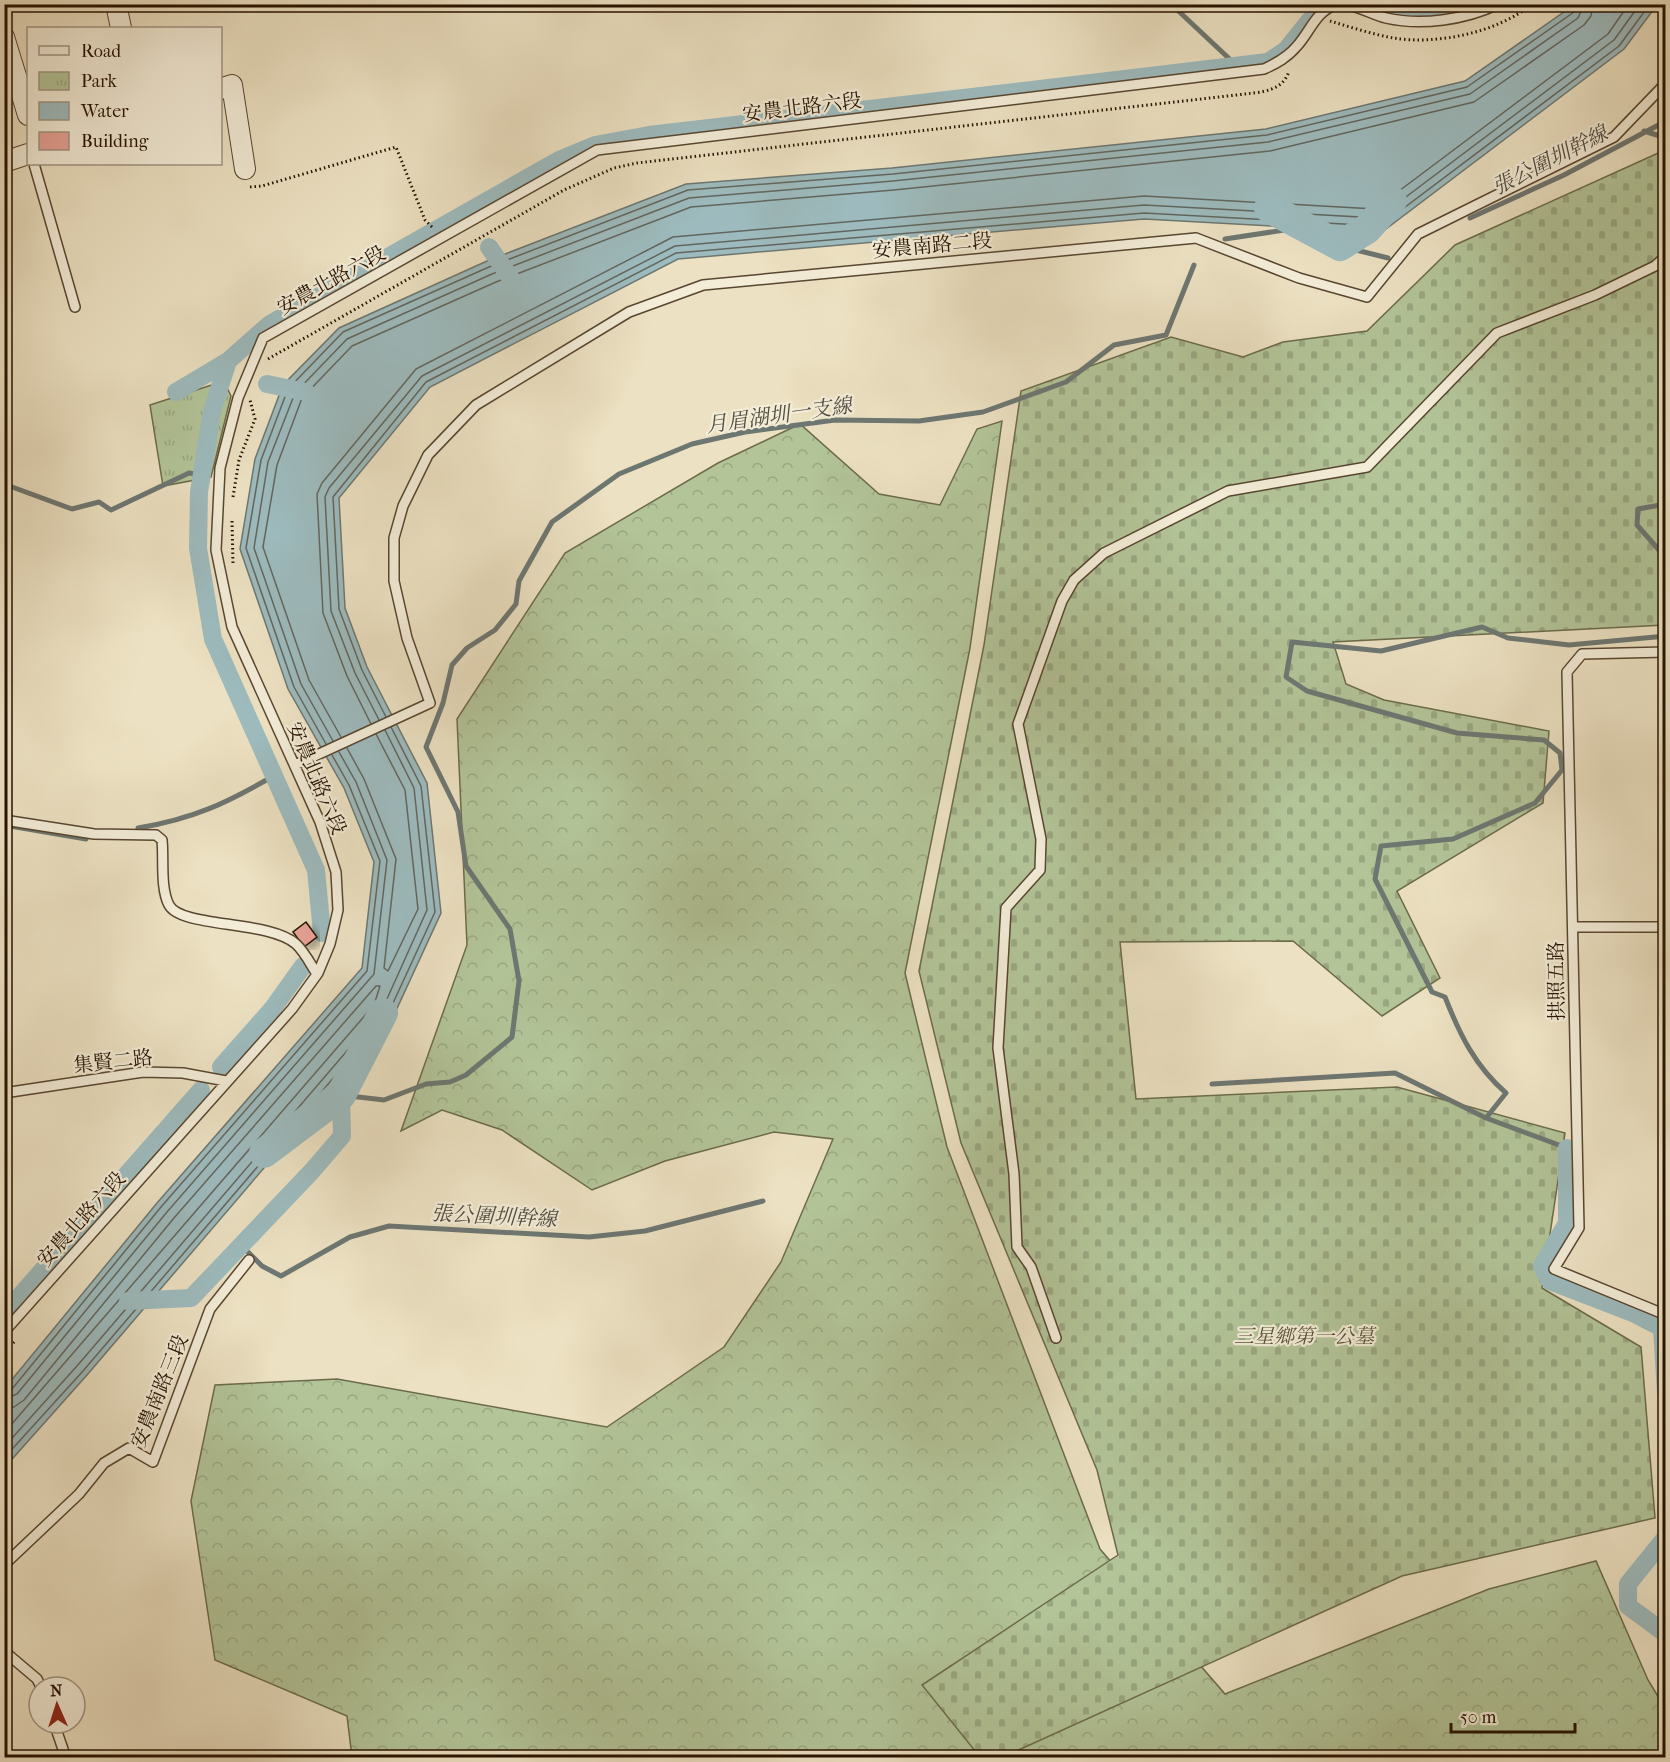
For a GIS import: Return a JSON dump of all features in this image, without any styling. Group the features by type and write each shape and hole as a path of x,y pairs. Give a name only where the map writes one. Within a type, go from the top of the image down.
{"street":[{"path":"116,4 121,27"},
{"path":"4,37 27,112"},
{"path":"226,87 244,169"},
{"path":"4,162 27,154"}],"lane":[{"name":"安農北路六段","path":"4,1332 292,1009 317,974 330,944 338,910 336,872 320,822 232,627 216,550 220,468 244,384 263,338 597,150 1264,69 1283,60 1295,49 1323,11 1335,5 1346,5 1386,18 1423,22 1456,17 1498,4"},
{"name":"安農南路二段","path":"295,765 430,703 407,638 394,581 394,538 403,506 428,455 476,405 629,312 703,285 1196,238 1299,278 1367,297 1418,234 1614,137 1665,82"},
{"path":"34,165 75,307"},
{"path":"1056,1338 1031,1267 1017,1247 1014,1174 998,1048 1006,908 1040,870 1041,839 1018,724 1062,601 1074,580 1104,554 1228,491 1367,467 1497,333 1595,295 1655,266 1665,256"},
{"name":"拱照五路","path":"1665,652 1582,654 1567,672 1579,1228 1554,1269 1665,1315"},
{"path":"4,820 94,834 156,835 162,840 169,905 177,913 213,922 250,926 278,934 296,943 317,974"},
{"path":"1573,927 1665,927"},
{"name":"集賢二路","path":"4,1093 144,1072 183,1073 226,1081"},
{"name":"安農南路三段","path":"4,1565 79,1494 104,1463 129,1448 153,1462 210,1309 249,1260"},
{"path":"4,1651 33,1675"},
{"path":"58,1735 66,1758"}],"path":[{"path":"250,370 538,204 614,168 638,163 1273,90 1287,78 1295,49"},
{"path":"244,169 248,187 261,186 396,147 425,220"},
{"path":"232,501 239,460 255,419 244,384"},
{"path":"232,512 234,572"}],"green space":[{"name":"三星鄉第一公墓","path":"1665,150 1665,625 1333,642 1346,684 1384,700 1549,731 1543,803 1397,891 1440,978 1382,1016 1293,941 1120,942 1136,1099 1397,1087 1565,1133 1542,1288 1641,1347 1655,1518 1402,1576 1003,1757 980,1757 922,1685 1118,1555 1097,1470 961,1143 919,971 984,645 1021,391 1171,337 1243,357 1283,342 1367,331 1455,245"},
{"path":"224,381 231,396 211,477 163,486 150,405"},
{"path":"1002,421 970,648 905,973 947,1147 1100,1549 1225,1694 1489,1589 1596,1561 1648,1680 1665,1708 1665,1757 352,1757 347,1716 215,1660 191,1501 215,1385 337,1379 607,1427 724,1347 781,1262 833,1139 774,1132 665,1161 592,1190 502,1130 442,1110 401,1131 467,945 457,719 565,553 718,463 800,424 879,494 940,505 977,429"}],"water":[{"path":"1574,5 1657,5 1624,49 1382,232 1144,219 678,259 430,387 339,498 345,608 367,667 427,783 441,913 393,1017 87,1375 5,1467 5,1388 157,1203 362,968 374,862 344,788 288,689 240,549 255,459 283,385 339,328 487,261 686,184 892,168 1266,129 1465,81"}],"building":[{"path":"306,922 317,937 304,947 293,932"}],"waterway":[{"path":"1171,4 1236,65"},
{"path":"322,933 316,870 213,639 198,548 199,492 212,411 228,361 270,324 559,160 595,145 649,135 1268,62 1286,50 1323,4"},
{"path":"1363,4 1421,16 1473,4"},
{"name":"張公圍圳幹線","path":"1470,218 1564,175 1666,121"},
{"path":"1644,131 1663,137"},
{"path":"1269,208 1340,246 1367,229 1392,201"},
{"name":"月眉湖圳一支線","path":"1225,239 1304,227"},
{"name":"張公圍圳幹線","path":"1340,246 1388,258"},
{"path":"489,247 510,277"},
{"name":"月眉湖圳一支線","path":"341,1095 384,1100 426,1084 450,1082 466,1075 512,1037 519,981 510,929 466,866 458,812 426,747 443,703 452,665 467,648 495,630 516,604 519,581 552,522 619,474 692,444 745,432 835,420 919,421 983,412 1066,382 1114,345 1166,335 1194,265"},
{"path":"176,392 228,361"},
{"path":"267,384 306,392"},
{"path":"4,484 72,509 99,502 111,510 189,473 202,475"},
{"path":"1666,504 1638,509 1637,525 1666,558"},
{"path":"1567,1148 1486,1118 1506,1093 1477,1061 1456,1024 1445,997 1432,992 1375,879 1381,846 1453,839 1535,803 1562,770 1560,753 1544,740 1457,733 1307,691 1286,677 1292,642 1381,651 1482,627 1508,638 1569,645 1666,636"},
{"path":"138,828 176,820 209,809 275,775"},
{"path":"4,825 86,839"},
{"path":"221,1067 273,1008 303,966"},
{"path":"264,1153 341,1095 383,1013"},
{"path":"1212,1084 1395,1073 1486,1118"},
{"path":"4,1314 201,1090"},
{"path":"128,1301 191,1298 312,1171 342,1136 341,1095"},
{"path":"1567,1148 1567,1223 1542,1266 1550,1281 1633,1313 1662,1328 1666,1392"},
{"name":"張公圍圳幹線","path":"241,1245 262,1266 281,1276 350,1237 389,1226 589,1237 645,1231 763,1201"},
{"path":"1666,1537 1628,1584 1628,1606 1666,1634"}]}
